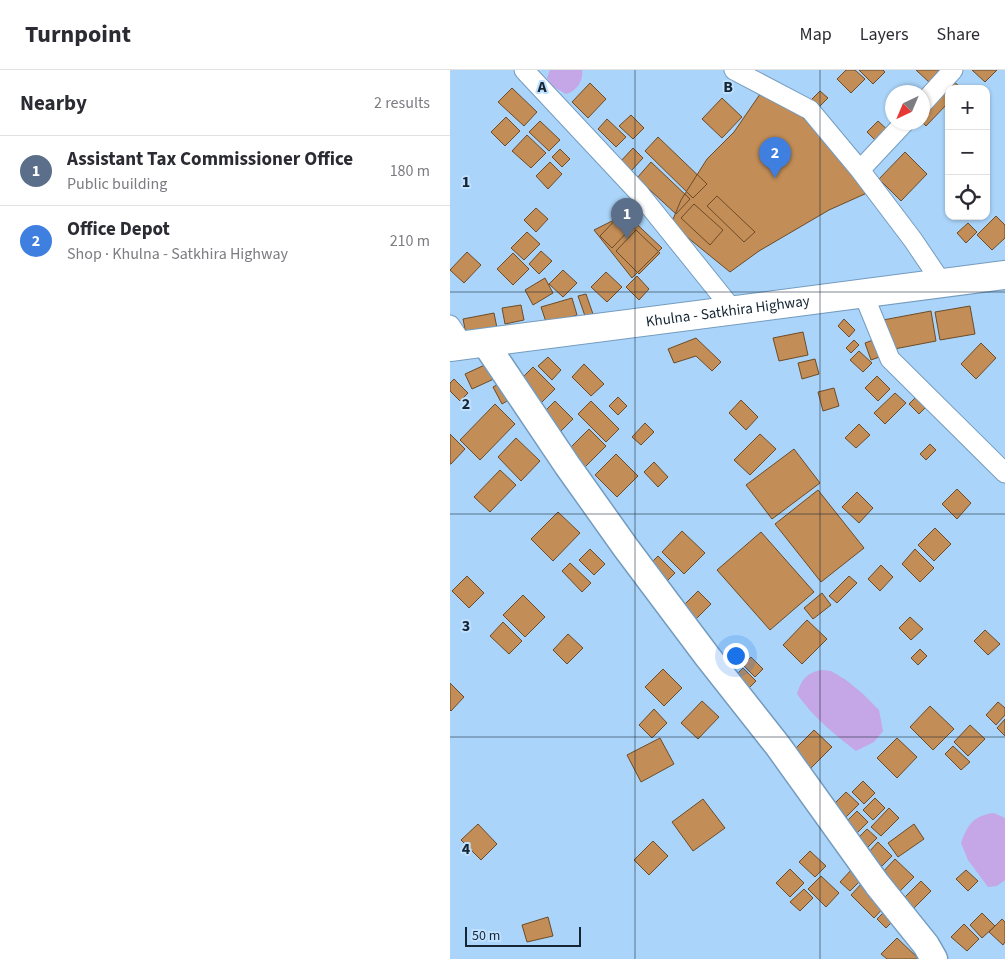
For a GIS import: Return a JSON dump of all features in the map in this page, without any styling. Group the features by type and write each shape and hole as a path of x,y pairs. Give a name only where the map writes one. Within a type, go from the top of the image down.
{"highway":[{"name":"Khulna - Satkhira Highway","path":"462,340 733,310 1005,275"}],"street":[{"path":"524,70 639,192 733,310"},
{"path":"734,70 810,110 860,170 913,240 942,283"},
{"path":"930,95 953,70"},
{"path":"860,170 898,130"},
{"path":"864,293 890,359 1005,473"},
{"path":"462,340 567,465 707,656 778,746 877,884 926,945 934,959"}],"shaded area":[{"path":"550,70 582,70 582,78 573,91 566,94 552,86 547,78"},
{"path":"822,670 831,671 846,680 879,710 883,731 874,742 856,751 817,718 797,694 805,678 812,673"},
{"path":"994,813 1005,818 1005,880 997,886 988,887 968,860 961,843 972,822 981,816"}],"building":[{"path":"846,70 855,70 865,79 851,93 837,79"},
{"path":"859,70 883,70 885,72 873,84"},
{"path":"916,70 943,70 930,83"},
{"path":"972,70 997,70 985,82"},
{"path":"948,76 958,85 945,85 945,106 930,122 930,95"},
{"path":"769,81 844,162 867,193 829,210 759,251 730,272 671,224 681,200 707,159 734,132"},
{"path":"590,83 606,99 588,118 572,102"},
{"path":"512,88 537,112 524,126 498,102"},
{"path":"820,91 828,98 816,110 808,103"},
{"path":"722,98 742,117 722,138 702,119"},
{"path":"631,115 644,128 633,139 619,126"},
{"path":"506,117 520,131 505,146 491,132"},
{"path":"607,119 626,137 616,147 598,129"},
{"path":"540,121 560,140 549,151 529,132"},
{"path":"878,121 885,128 885,130 892,134 881,146 867,132"},
{"path":"527,135 546,153 531,168 512,151"},
{"path":"658,137 707,184 693,198 645,151"},
{"path":"633,148 643,158 631,171 620,162"},
{"path":"560,149 570,159 562,167 552,157"},
{"path":"905,152 927,174 901,201 879,179"},
{"path":"550,162 562,174 548,189 536,176"},
{"path":"651,162 690,199 676,214 637,178"},
{"path":"717,196 755,232 744,242 707,206"},
{"path":"694,204 723,230 710,245 681,218"},
{"path":"536,208 548,219 536,232 524,220"},
{"path":"621,214 633,226 612,248 600,236"},
{"path":"626,214 662,248 632,278 594,230"},
{"path":"996,216 1005,225 1005,238 992,250 977,235"},
{"path":"968,223 977,232 966,243 957,233"},
{"path":"636,230 660,253 639,274 616,251"},
{"path":"527,232 540,244 524,260 511,248"},
{"path":"541,251 552,261 539,274 529,264"},
{"path":"467,252 481,265 464,283 450,270"},
{"path":"513,253 529,269 513,285 497,269"},
{"path":"563,270 577,283 563,297 549,284"},
{"path":"606,272 622,287 607,302 591,287"},
{"path":"637,276 649,289 639,300 626,287"},
{"path":"545,278 553,293 533,305 525,290"},
{"path":"586,294 593,314 585,316 578,296"},
{"path":"572,298 577,315 547,325 541,307"},
{"path":"521,305 524,320 505,324 502,308"},
{"path":"970,306 975,334 940,340 935,312"},
{"path":"931,311 936,341 889,350 883,320"},
{"path":"494,313 497,328 466,334 463,319"},
{"path":"844,319 855,330 849,337 838,326"},
{"path":"803,332 808,355 779,361 773,338"},
{"path":"696,338 721,362 712,371 696,356 674,363 668,349"},
{"path":"876,339 882,356 871,360 865,343"},
{"path":"854,340 859,345 851,353 846,348"},
{"path":"981,343 996,358 976,379 961,364"},
{"path":"859,351 872,363 863,372 850,360"},
{"path":"548,357 561,370 552,380 538,366"},
{"path":"815,359 819,374 802,379 798,363"},
{"path":"489,363 496,378 472,389 465,374"},
{"path":"584,364 604,384 591,396 572,377"},
{"path":"533,367 555,389 538,406 516,384"},
{"path":"877,376 890,389 878,401 865,388"},
{"path":"454,379 468,393 460,401 450,391 450,383"},
{"path":"503,382 512,398 502,404 493,387"},
{"path":"834,388 839,406 823,411 818,392"},
{"path":"895,393 906,403 885,424 874,413"},
{"path":"919,394 929,404 919,414 909,404"},
{"path":"618,397 627,406 618,415 609,406"},
{"path":"741,400 758,417 746,430 729,413"},
{"path":"555,401 573,419 556,436 538,418"},
{"path":"591,401 619,429 606,442 578,414"},
{"path":"495,404 515,424 480,460 460,440"},
{"path":"645,423 654,432 641,445 632,437"},
{"path":"859,424 870,435 856,448 845,438"},
{"path":"589,429 606,446 585,467 568,450"},
{"path":"450,434 465,449 451,464 450,464"},
{"path":"760,434 776,449 750,475 734,460"},
{"path":"516,438 540,461 521,481 498,457"},
{"path":"930,444 936,450 926,460 920,454"},
{"path":"794,449 820,483 772,519 746,485"},
{"path":"616,454 638,476 617,497 595,475"},
{"path":"654,462 668,477 658,487 644,472"},
{"path":"500,470 516,485 490,512 474,497"},
{"path":"957,489 971,503 957,519 942,504"},
{"path":"818,490 864,548 821,582 775,524"},
{"path":"857,492 873,508 859,523 842,507"},
{"path":"558,512 580,533 553,561 531,539"},
{"path":"935,528 951,544 934,561 918,545"},
{"path":"682,531 705,553 684,574 662,552"},
{"path":"761,532 814,592 770,630 717,570"},
{"path":"590,549 605,564 594,575 579,560"},
{"path":"915,549 934,568 920,582 902,564"},
{"path":"658,556 675,573 661,587 644,570"},
{"path":"570,563 591,583 582,592 562,571"},
{"path":"881,565 893,577 880,591 868,579"},
{"path":"467,576 484,593 469,608 452,591"},
{"path":"849,576 857,583 837,603 829,596"},
{"path":"698,591 711,604 695,620 682,607"},
{"path":"822,593 831,605 813,619 804,608"},
{"path":"523,595 545,617 525,637 503,615"},
{"path":"910,617 923,629 911,640 899,628"},
{"path":"807,620 827,639 802,664 783,645"},
{"path":"503,622 522,641 509,654 490,636"},
{"path":"985,630 1000,644 988,655 974,641"},
{"path":"568,634 583,648 567,664 553,650"},
{"path":"920,649 927,656 918,665 911,658"},
{"path":"751,657 763,669 755,677 743,665"},
{"path":"743,668 756,681 747,690 734,677"},
{"path":"663,669 682,688 664,706 645,687"},
{"path":"450,683 464,697 451,711 450,710"},
{"path":"702,701 719,717 698,739 681,723"},
{"path":"998,702 1005,708 1005,715 996,725 986,715"},
{"path":"930,706 954,729 933,750 910,727"},
{"path":"654,709 667,723 652,738 639,725"},
{"path":"1005,719 1005,736 997,728"},
{"path":"970,725 985,739 968,756 954,742"},
{"path":"814,730 832,747 810,769 792,752"},
{"path":"660,738 674,764 641,782 627,755"},
{"path":"897,738 917,757 897,778 877,758"},
{"path":"953,746 970,762 961,770 945,754"},
{"path":"863,781 875,793 864,804 852,792"},
{"path":"846,792 859,804 843,820 830,808"},
{"path":"875,798 885,808 873,820 863,810"},
{"path":"703,799 725,828 693,851 672,822"},
{"path":"889,808 899,818 881,836 871,827"},
{"path":"857,811 868,822 856,834 845,823"},
{"path":"478,824 497,844 481,860 461,840"},
{"path":"914,824 924,839 898,857 888,843"},
{"path":"867,829 877,838 867,848 857,839"},
{"path":"653,841 668,856 649,875 634,860"},
{"path":"878,842 892,856 882,866 868,853"},
{"path":"810,851 826,866 815,877 799,862"},
{"path":"895,859 914,877 898,893 880,875"},
{"path":"853,868 863,878 850,891 840,882"},
{"path":"790,869 804,883 790,897 776,883"},
{"path":"966,870 978,881 968,891 956,879"},
{"path":"821,876 839,893 826,907 808,889"},
{"path":"921,881 931,891 912,910 902,900"},
{"path":"863,882 886,905 874,918 851,895"},
{"path":"804,889 813,898 800,911 790,902"},
{"path":"887,909 896,918 886,928 877,919"},
{"path":"982,913 995,926 982,938 970,925"},
{"path":"548,917 553,936 527,942 522,925"},
{"path":"1002,919 1005,922 1005,942 1003,945 989,932"},
{"path":"964,924 979,939 967,951 951,937"},
{"path":"897,938 919,959 887,959 881,954"}],"place":[{"name":"Office Depot","path":"775,178"},
{"name":"Assistant Tax Commissioner Office","path":"627,239"}]}
